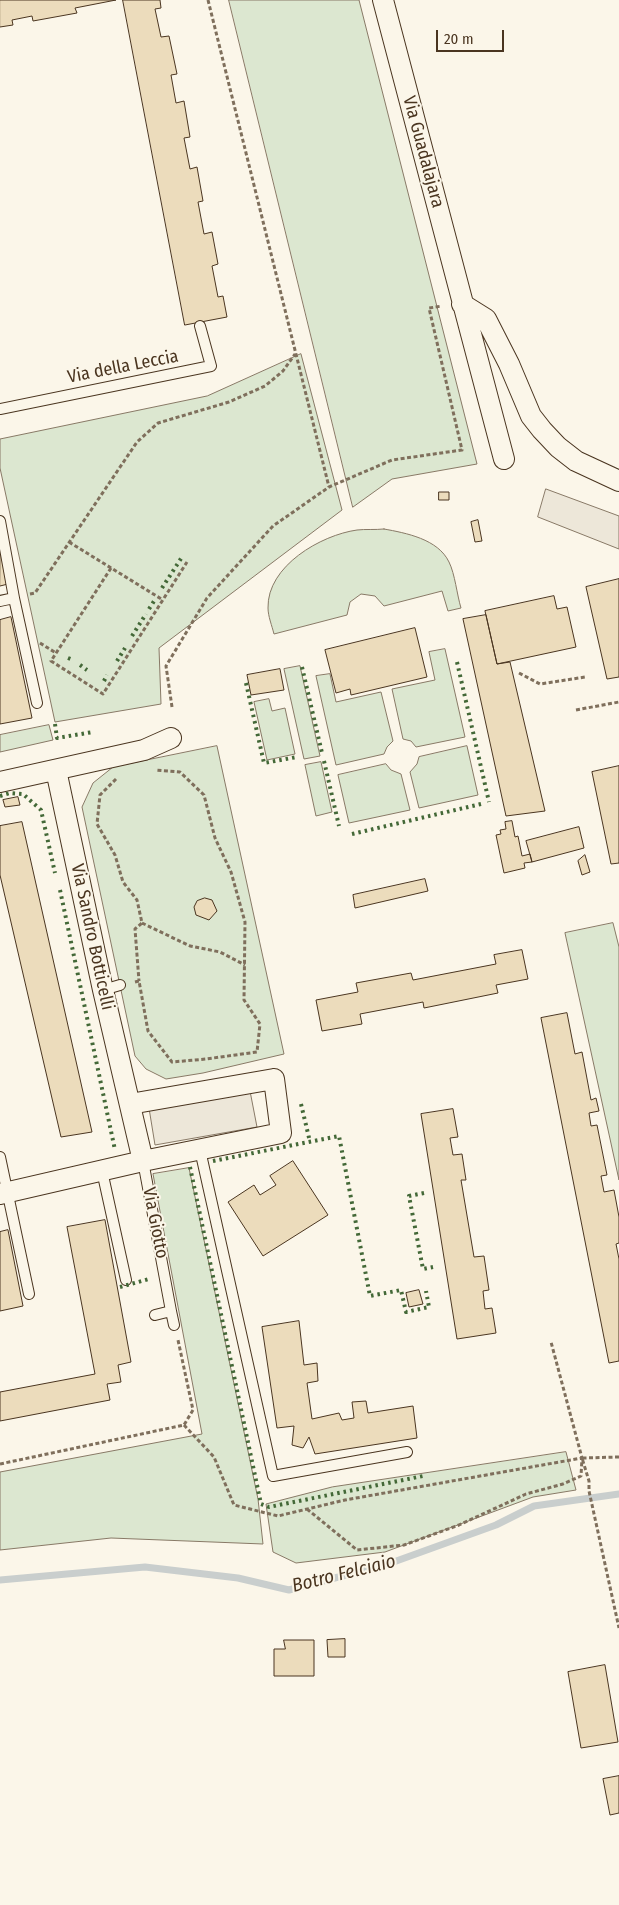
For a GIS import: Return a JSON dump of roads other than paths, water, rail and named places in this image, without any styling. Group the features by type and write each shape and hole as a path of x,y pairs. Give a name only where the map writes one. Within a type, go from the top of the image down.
{"street":[{"name":"Via Guadalajara","path":"384,0 504,459"},
{"path":"462,304 486,319 510,364 531,416 542,430 558,447 576,461 619,481"},
{"path":"0,782 144,755 171,738"},
{"name":"Via Sandro Botticelli","path":"56,770 112,987 130,1104 143,1161"},
{"path":"4,1193 102,1172 143,1161 281,1134 274,1079 130,1104"}],"lane":[{"name":"Via della Leccia","path":"0,409 211,366 200,326"},
{"path":"0,521 14,598 37,703"},
{"path":"0,601 14,598"},
{"path":"200,1150 273,1476 407,1452"},
{"path":"0,1157 4,1193 29,1294"},
{"name":"Via Giotto","path":"143,1161 174,1326"},
{"path":"102,1172 126,1280"},
{"path":"155,1315 171,1311"}],"waterway":[{"name":"Botro Felciaio","path":"0,1580 145,1567 238,1578 289,1590 388,1564 496,1525 534,1506 619,1494"}]}
